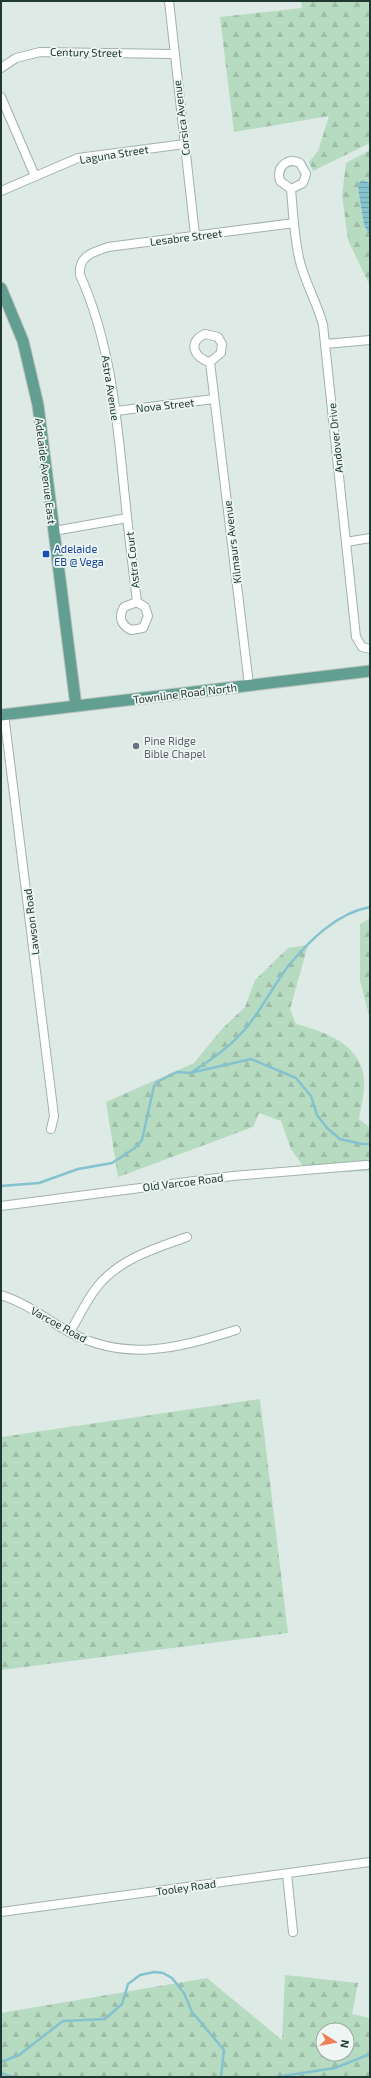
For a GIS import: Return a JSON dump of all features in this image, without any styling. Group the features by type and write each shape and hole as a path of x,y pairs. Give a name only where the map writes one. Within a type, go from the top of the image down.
{"main road":[{"name":"Adelaide Avenue East","path":"1,288 23,341 35,389 76,706"},
{"name":"Townline Road North","path":"2,715 370,671"}],"street":[{"name":"Corsica Avenue","path":"169,1 195,235"},
{"name":"Century Street","path":"1,68 16,58 40,52 174,54"},
{"path":"1,97 35,176"},
{"name":"Laguna Street","path":"1,191 78,158 184,144"},
{"name":"Andover Drive","path":"292,189 294,223 299,258 305,278 319,309 325,344 356,638 362,647 370,649"},
{"name":"Lesabre Street","path":"82,261 92,252 108,246 294,223"},
{"name":"Astra Avenue","path":"82,261 79,268 80,275 95,314 109,366 116,411 127,518"},
{"path":"325,344 370,340"},
{"name":"Kilmaurs Avenue","path":"210,362 249,685"},
{"name":"Nova Street","path":"116,411 214,399"},
{"path":"54,531 127,518"},
{"name":"Astra Court","path":"127,518 137,602"},
{"path":"346,542 370,538"},
{"name":"Lawson Road","path":"2,715 54,1116 50,1130"},
{"name":"Old Varcoe Road","path":"1,1206 233,1176 366,1165"},
{"path":"70,1332 97,1287 112,1272 128,1260 148,1250 187,1237"},
{"name":"Varcoe Road","path":"1,1295 23,1304 70,1332 101,1344 141,1350 192,1344 236,1330"},
{"name":"Tooley Road","path":"1,1912 370,1862"},
{"path":"287,1874 293,1932"}],"green space":[{"path":"301,1 370,1 370,143 313,171 309,162 318,151 329,116 234,132 220,17 302,8"},
{"path":"370,150 370,183 368,182 358,188 364,225 370,237 369,284 348,240 342,195 346,163"},
{"path":"370,918 370,1019 360,981 360,924"},
{"path":"308,945 290,1009 296,1024 330,1036 349,1049 357,1057 362,1068 364,1080 359,1119 370,1128 370,1171 308,1173 291,1149 281,1121 259,1113 253,1127 118,1177 106,1102 194,1063 222,1029 245,1007 255,980 288,948"},
{"path":"260,1399 288,1633 1,1670 1,1437"},
{"path":"285,1975 358,1983 352,2014 370,2018 370,2077 1,2077 1,2013 207,1978 282,2040"}],"water":[{"path":"362,180 370,183 370,237 364,225 358,188 359,183"}],"waterway":[{"path":"192,1072 223,1050 244,1031 289,965 315,937 335,921 358,910 370,907"},
{"path":"1,1186 39,1183 78,1169 112,1163 135,1148 142,1140 154,1086 157,1082 177,1072 190,1073 251,1059 296,1078 311,1096 317,1115 327,1128 340,1139 362,1144 370,1144"},
{"path":"1,2062 19,2055 63,2021 105,2019 122,2004 128,1984 140,1975 154,1972 163,1973 172,1978 184,1993 192,2012 224,2050 221,2077"},
{"path":"276,2077 335,2068 370,2054"},
{"path":"1,2073 12,2077"}],"place":[{"name":"Adelaide EB @ Vega","path":"46,554"},
{"name":"Pine Ridge Bible Chapel","path":"136,746"}]}
